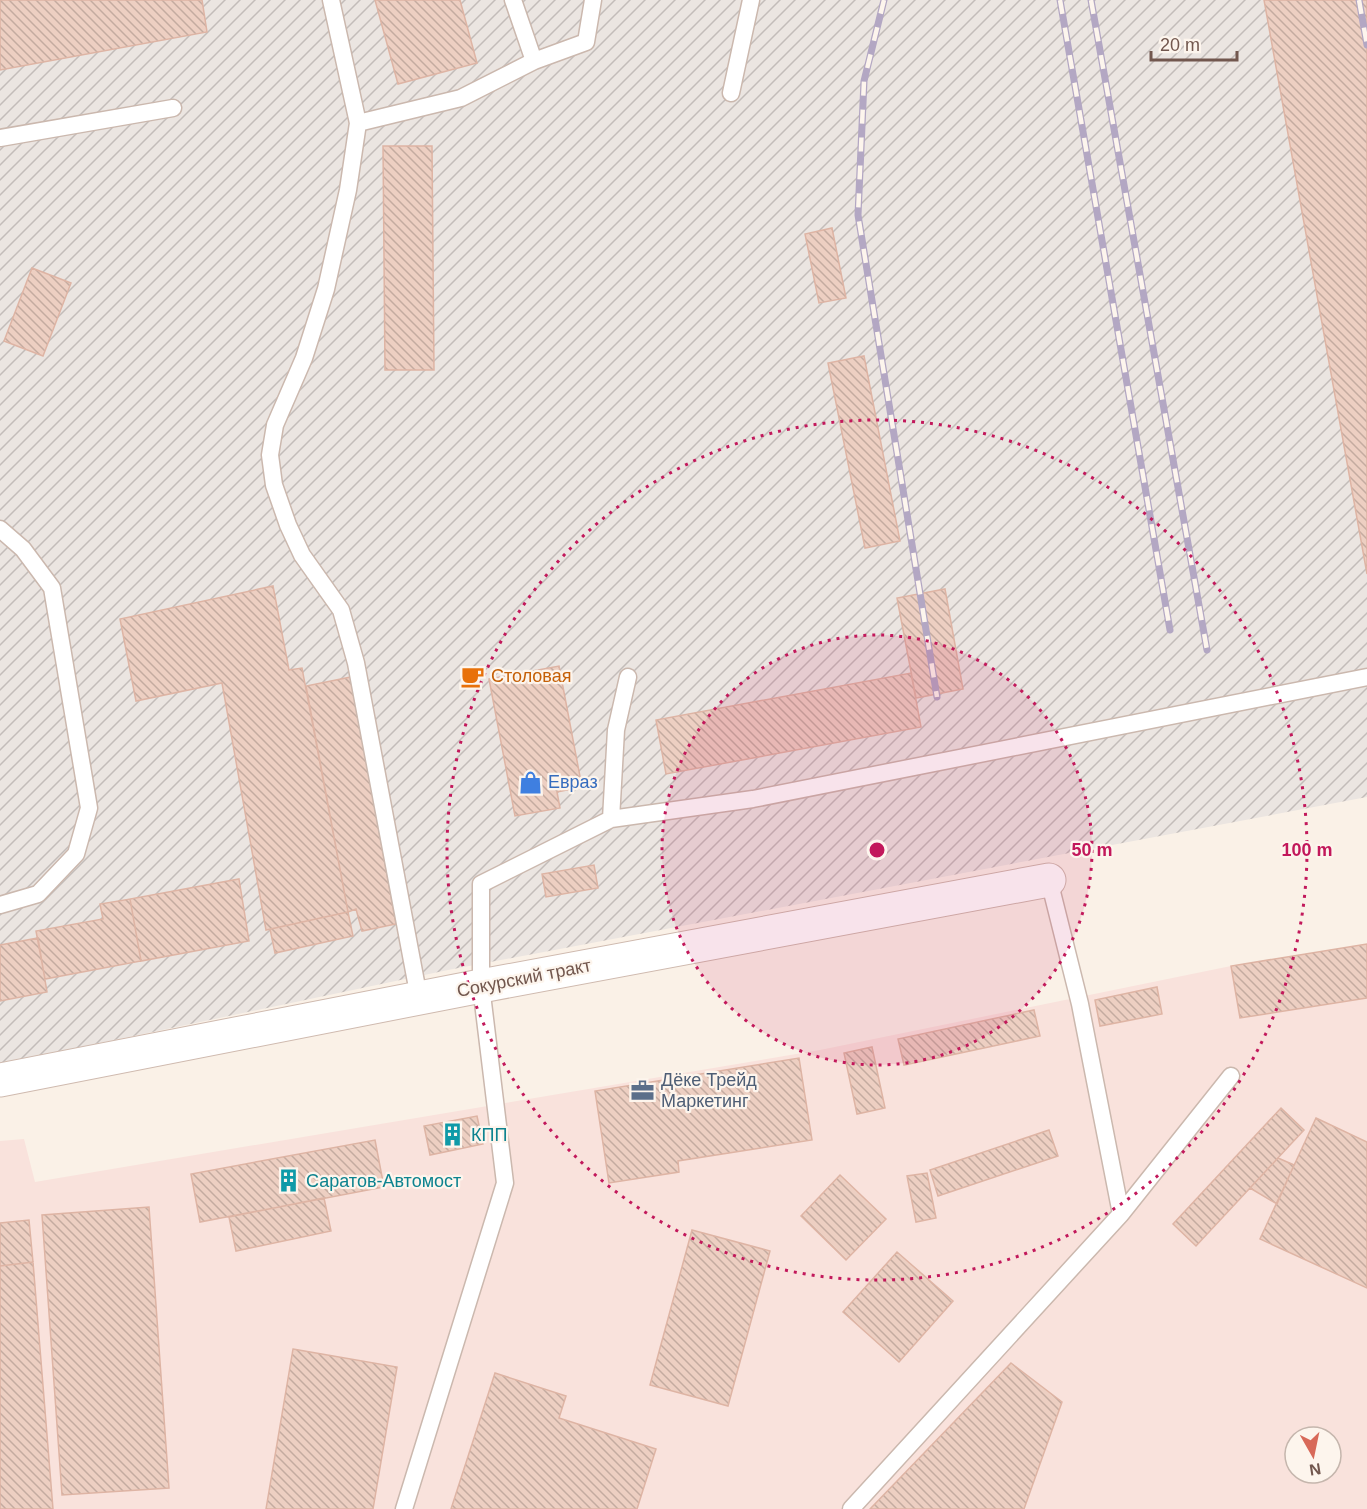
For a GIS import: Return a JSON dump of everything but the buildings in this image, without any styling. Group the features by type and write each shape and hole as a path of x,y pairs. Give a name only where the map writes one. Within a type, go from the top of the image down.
{"street":[{"name":"Сокурский тракт","path":"0,1080 481,986 1049,880"}],"lane":[{"path":"331,0 358,123 348,190 326,289 304,358 275,425 270,455 274,485 288,525 302,555 341,610 356,663 419,998"},
{"path":"513,0 534,61"},
{"path":"358,123 461,98 534,61 586,42 593,0"},
{"path":"731,93 751,0"},
{"path":"0,138 173,108"},
{"path":"0,529 22,549 52,588 89,808 76,854 38,894 0,905"},
{"path":"611,819 616,730 628,677"},
{"path":"404,1509 505,1183 481,986 481,884 611,819 753,799 1367,677"},
{"path":"1049,880 1080,1005 1121,1214"},
{"path":"851,1509 1121,1214 1231,1076"}],"shaded area":[{"path":"0,0 1367,0 1367,797 448,970 0,1064"},
{"path":"1367,944 1367,1509 0,1509 0,1141 24,1139 35,1182 820,1050 1231,966"}],"railway":[{"path":"884,0 864,81 858,215 937,697"},
{"path":"1060,0 1170,630"},
{"path":"1091,0 1207,650"},
{"path":"1359,0 1367,45"}],"place":[{"name":"Cтоловая","path":"473,676"},
{"name":"Евраз","path":"530,782"},
{"name":"Дёке Трейд Маркетинг","path":"643,1090"},
{"name":"КПП","path":"453,1135"},
{"name":"Саратов-Автомост","path":"288,1181"}]}
